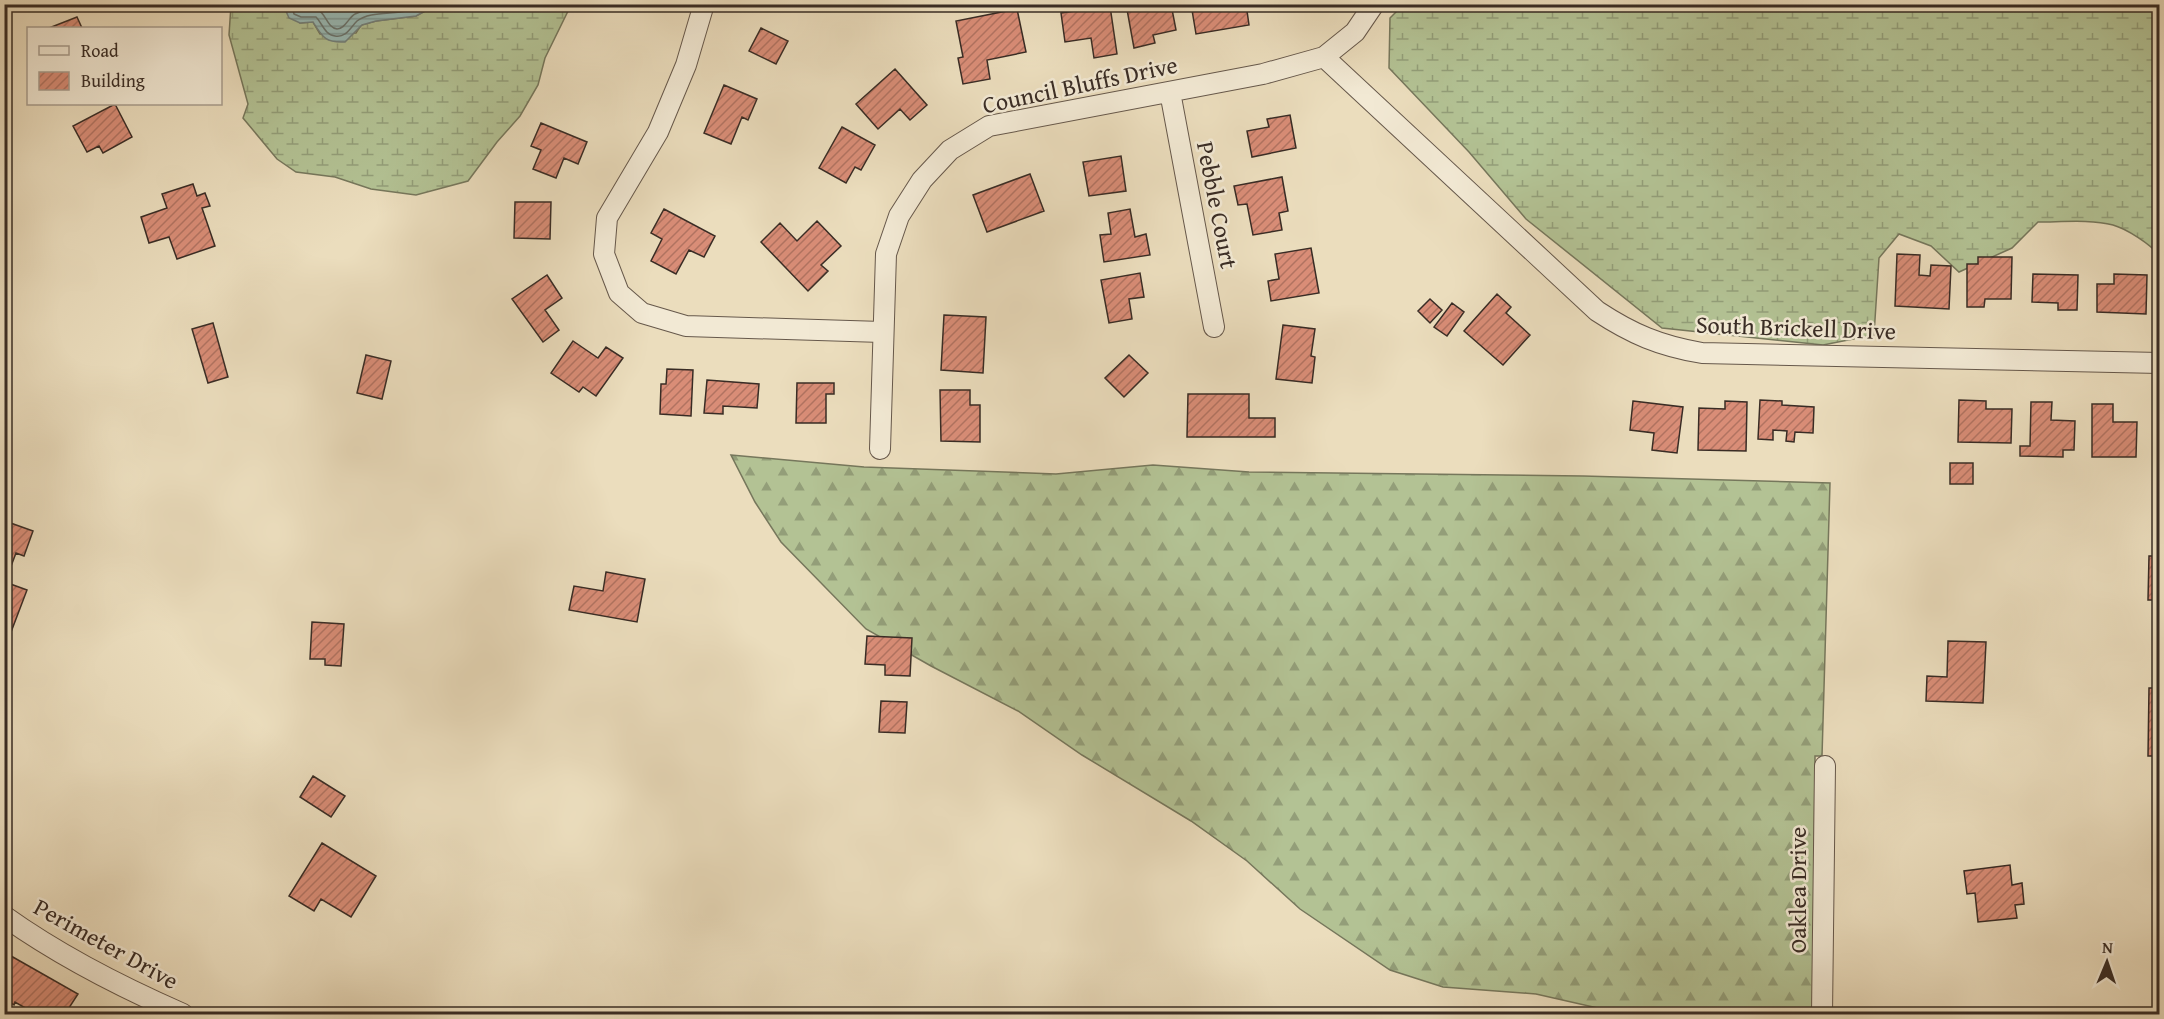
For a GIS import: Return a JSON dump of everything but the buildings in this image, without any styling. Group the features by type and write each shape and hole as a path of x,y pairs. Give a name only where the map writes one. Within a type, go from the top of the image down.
{"street":[{"path":"704,4 686,65 658,132 607,218 604,254 619,292 642,313 686,326 882,332"},
{"name":"Council Bluffs Drive","path":"880,449 886,254 899,216 922,180 950,150 989,126 1263,74 1324,57 1355,32 1374,4"},
{"name":"South Brickell Drive","path":"1324,57 1598,311 1625,330 1671,348 1702,353 2160,363"},
{"name":"Pebble Court","path":"1170,92 1214,327"},
{"name":"Oaklea Drive","path":"1822,1014 1825,766"},
{"name":"Perimeter Drive","path":"4,916 120,987 183,1014"}],"green space":[{"path":"231,5 286,5 285,9 300,23 313,22 320,34 356,33 361,25 416,16 436,5 571,5 545,58 538,85 520,116 468,181 416,195 371,189 335,177 296,172 277,159 243,118 248,104 229,35"},
{"path":"1403,5 2159,5 2159,255 2138,237 2113,225 2086,221 2038,222 2012,248 1959,272 1931,246 1899,234 1879,258 1874,335 1823,345 1662,328 1526,219 1469,152 1389,68 1390,18"},
{"path":"731,455 864,467 1056,474 1153,465 1249,472 1583,476 1830,483 1822,756 1815,756 1813,1014 1624,1014 1536,994 1443,987 1390,970 1300,909 1247,861 1191,821 1082,755 1018,711 866,629 781,542 755,502"}],"water":[{"path":"286,4 436,5 416,16 362,25 345,42 333,42 320,32 313,22 300,23 289,18 285,9"}]}
